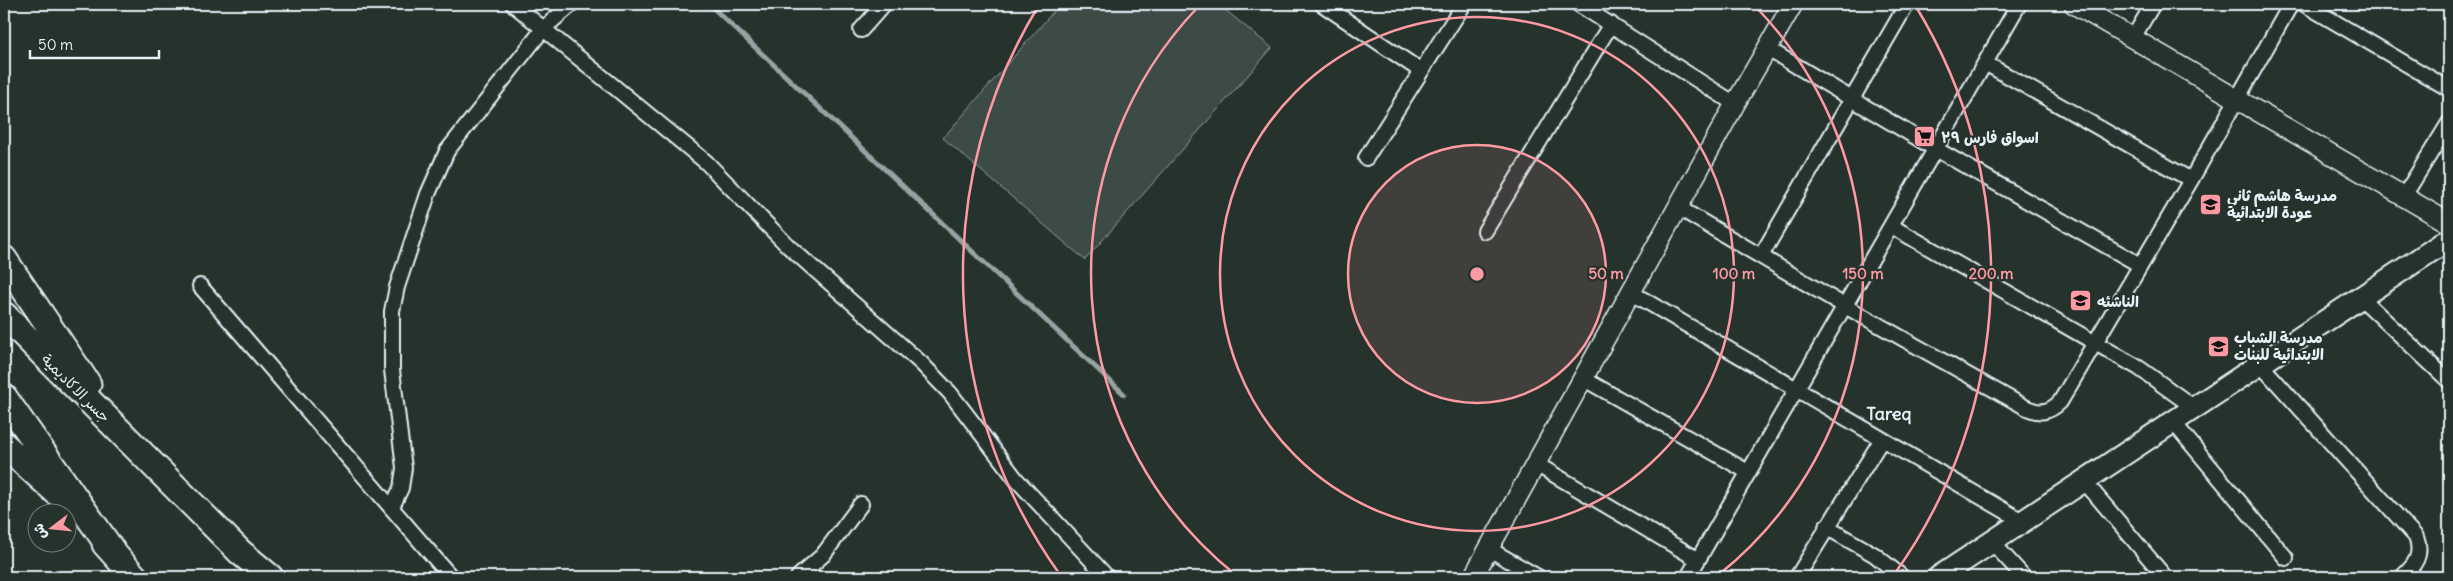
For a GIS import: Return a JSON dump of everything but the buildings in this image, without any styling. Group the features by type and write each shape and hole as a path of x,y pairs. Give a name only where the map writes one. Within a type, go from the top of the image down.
{"highway":[{"path":"4,259 103,408 149,460 240,552 270,577"},
{"name":"جسر الاكاديمية","path":"4,315 149,460"},
{"path":"4,396 116,556"},
{"path":"4,446 62,497 135,577"}],"main road":[{"path":"1939,577 2196,409 2449,239"}],"street":[{"path":"513,4 706,162 794,252 926,368 950,393 1010,471 1107,577"},
{"path":"392,507 402,488 404,468 392,370 392,311 406,257 438,169 447,151 544,28 572,4"},
{"path":"861,30 884,4"},
{"path":"1322,4 1422,71"},
{"path":"1366,158 1464,4"},
{"path":"1578,4 1735,104"},
{"path":"1473,577 1735,104 1793,4"},
{"path":"1761,256 1852,97 1908,4"},
{"path":"1688,577 1843,305 1891,226 1934,148 2019,4"},
{"path":"2074,4 2449,223"},
{"path":"2133,38 2153,4"},
{"path":"1679,208 1843,305 2035,412 2053,409 2060,402 2191,180 2291,4"},
{"path":"2304,4 2449,89"},
{"path":"1486,231 1611,24"},
{"path":"1768,49 1852,97 1934,148 2140,264"},
{"path":"1984,62 2191,180"},
{"path":"2404,196 2449,123"},
{"path":"1891,226 2155,377 2196,409"},
{"path":"200,286 451,577"},
{"path":"1632,293 2024,522"},
{"path":"2361,298 2449,381"},
{"path":"2261,365 2416,537 2419,545 2416,562 2402,577"},
{"path":"1584,379 1748,472"},
{"path":"2174,423 2286,558"},
{"path":"1797,577 1826,527 1882,439"},
{"path":"1536,464 1697,559"},
{"path":"2084,481 2165,577"},
{"path":"798,577 827,550 861,504"},
{"path":"1826,527 1875,555 1902,577"},
{"path":"1992,542 2024,577"},
{"path":"1489,549 1538,577"}],"shaded area":[{"path":"1060,4 1218,4 1272,48 1085,260 943,138"}],"waterway":[{"path":"709,4 1124,394"}],"place":[{"name":"اسواق فارس ٣٩","path":"1925,137"},
{"name":"مدرسة هاشم ثاني عودة الابتدائية","path":"2211,204"},
{"name":"الناشئه","path":"2081,301"},
{"name":"مدرسة الشباب الابتدائية للبنات","path":"2218,346"}],"district":[{"name":"Tareq","path":"1889,413"}]}
